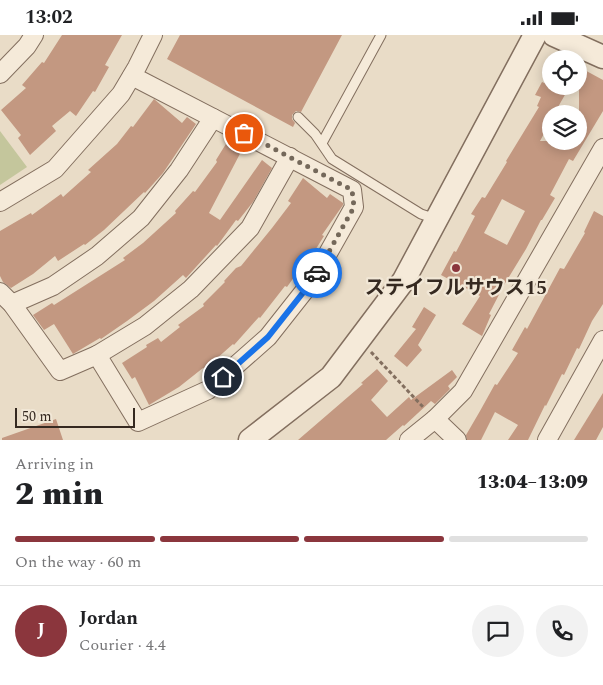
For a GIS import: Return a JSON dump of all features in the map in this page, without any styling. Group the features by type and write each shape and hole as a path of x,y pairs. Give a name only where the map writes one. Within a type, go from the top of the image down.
{"street":[{"path":"0,75 27,46 34,35"},
{"path":"0,202 55,169 121,94 153,35"},
{"path":"250,440 331,377 404,280 535,35"},
{"path":"554,35 603,57"},
{"path":"97,355 138,422 208,390 268,337 313,280 354,207 352,190 132,76"},
{"path":"213,118 179,171 141,218 97,256 53,287 6,298 60,371 97,355 145,326 191,289 250,228 290,157"},
{"path":"409,440 435,419 463,391 597,170 603,148"},
{"path":"547,440 603,340"},
{"path":"435,419 457,440"}],"lane":[{"path":"322,143 381,35"},
{"path":"298,117 316,134 332,159 422,214 436,219"}],"path":[{"path":"366,347 435,419"}],"green space":[{"path":"0,131 27,167 0,185"}],"building":[{"path":"62,35 122,35 105,65 109,67 95,92 93,91 76,116 70,111 52,126 56,131 30,155 18,138 21,135 1,110 26,88 22,85 42,62 44,63"},
{"path":"180,35 342,35 301,112 296,111 292,115 295,123 293,127 167,59"},
{"path":"587,71 603,80 603,111 587,138 587,105 579,105 579,95 587,95"},
{"path":"542,82 542,95 565,95 559,105 542,105 542,137 540,141 542,141 542,150 580,150 573,161 569,159 550,195 555,198 504,285 489,314 491,315 482,336 462,324 480,296 441,275 454,251 456,252 475,216 471,214 482,197 485,198 539,107 537,106 541,97 535,95","holes":["502,199 525,211 507,245 484,233"]},
{"path":"154,99 182,123 187,117 196,124 163,173 145,193 85,245 58,261 55,256 33,274 11,288 3,282 0,276 0,231 31,213 32,215 61,194 63,197 91,172 88,170 117,144 131,126 133,127"},
{"path":"229,139 243,148 209,213 220,220 262,160 272,168 253,202 238,221 236,220 217,246 186,278 183,275 154,301 127,321 101,339 73,354 54,324 44,330 33,315 52,303 54,305 125,260 123,258 143,243 176,213 175,211 193,191 195,192 217,162 216,160"},
{"path":"303,178 327,198 330,194 343,203 322,235 324,236 309,260 307,259 287,287 285,286 260,318 234,345 205,369 203,368 179,387 149,405 135,377 132,379 122,363 158,338 161,342 180,327 178,325 204,306 203,304 236,268 241,266 272,228 291,203 288,201"},
{"path":"594,211 603,216 603,304 592,321 579,349 577,348 564,375 562,374 528,440 508,440 518,425 495,412 481,440 467,440 466,435 495,384 497,385 518,353 512,350 525,327 527,329 560,268 564,269 585,233"},
{"path":"424,307 436,315 418,345 422,350 407,367 394,356 416,329 412,327"},
{"path":"377,369 388,381 371,400 387,417 409,397 411,400 452,370 457,377 448,386 450,389 435,404 431,401 386,440 298,440 363,384 361,383"},
{"path":"603,393 603,427 596,440 574,440"},
{"path":"56,419 63,440 2,440 2,438"}],"way so far":[{"path":"244,133 352,190 354,207 317,273"}],"place":[{"name":"ステイフルサウス15","path":"456,268"}],"route":[{"path":"223,377 268,337 317,273"}]}
